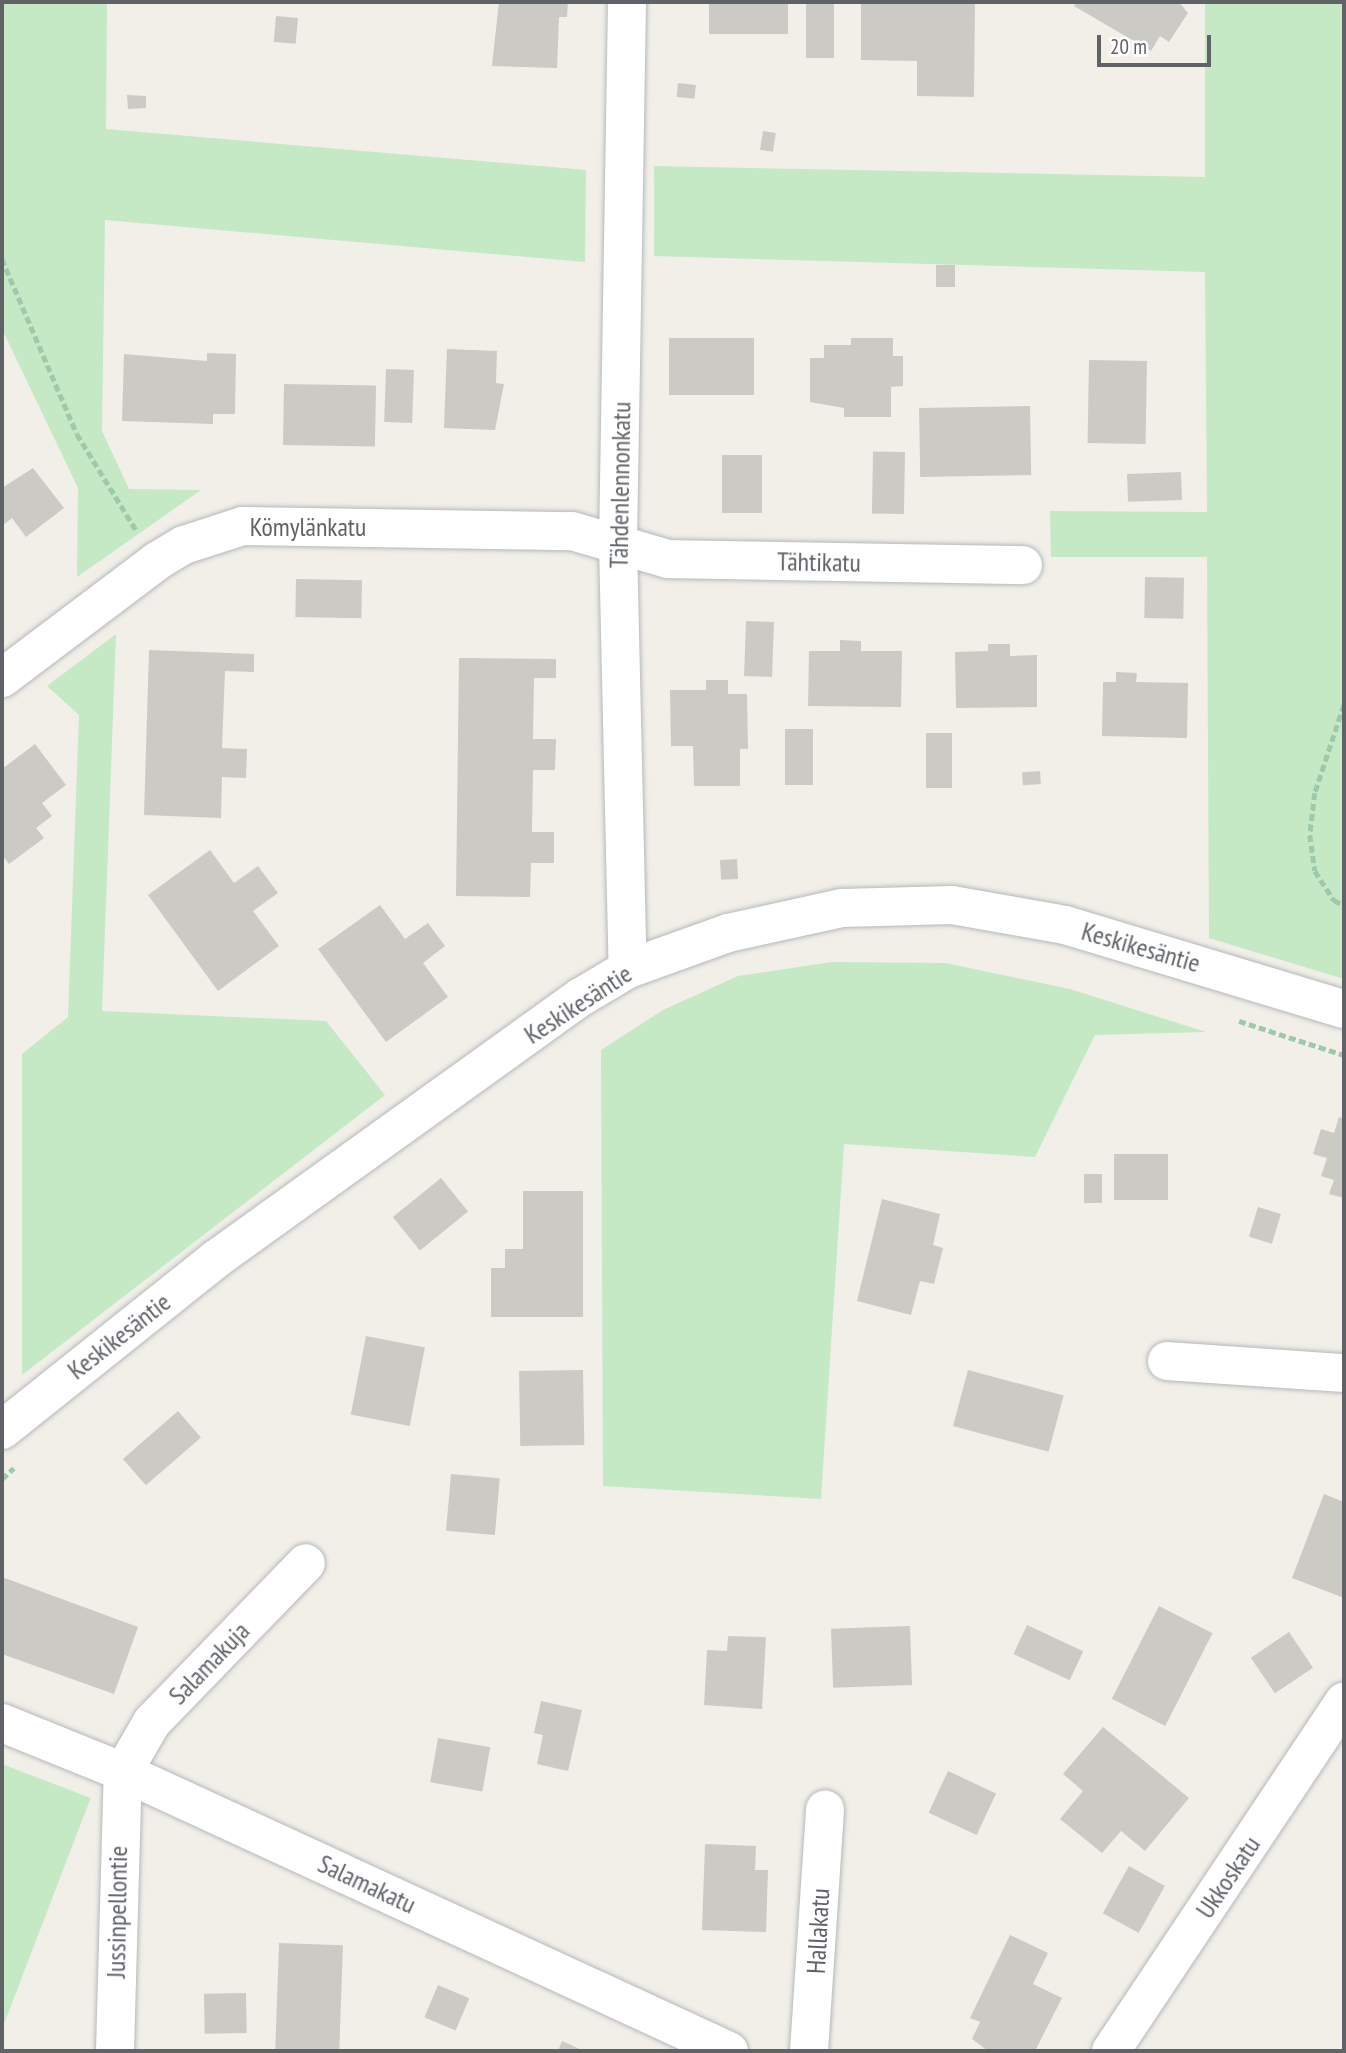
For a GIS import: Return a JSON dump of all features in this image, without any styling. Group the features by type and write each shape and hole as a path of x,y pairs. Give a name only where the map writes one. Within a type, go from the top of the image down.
{"street":[{"name":"Tähdenlennonkatu","path":"627,2 618,544 628,968"},
{"name":"Kömylänkatu","path":"2,678 157,561 212,534 281,524 572,531 618,544"},
{"name":"Tähtikatu","path":"618,544 668,559 1023,565"},
{"name":"Keskikesäntie","path":"2,1430 216,1259 628,968 788,916 842,908 952,905 1065,925 1344,1009"},
{"path":"1167,1361 1344,1373"},
{"name":"Salamakuja","path":"123,1772 152,1722 306,1563"},
{"name":"Ukkoskatu","path":"1111,2051 1344,1701"},
{"name":"Salamakatu","path":"2,1723 123,1772 729,2051"},
{"name":"Jussinpellontie","path":"115,2051 123,1772"},
{"name":"Hallakatu","path":"808,2051 825,1810"}],"path":[{"path":"2,258 77,434 157,561"},
{"path":"1344,705 1315,793 1310,835 1315,871 1334,900 1344,905"},
{"path":"1225,1017 1344,1055"},
{"path":"2,1479 19,1464"}],"green space":[{"path":"2,2 107,2 106,129 586,170 585,262 105,220 102,431 129,489 201,490 77,577 78,488 2,329"},
{"path":"1205,2 1344,2 1344,979 1209,938 1207,557 1051,557 1050,511 1207,512 1205,272 654,256 654,166 1205,177"},
{"path":"116,634 102,1011 326,1021 385,1095 22,1375 22,1054 68,1017 79,715 47,686"},
{"path":"832,962 945,963 1070,989 1206,1032 1095,1035 1035,1157 844,1144 821,1499 603,1486 601,1050 663,1010 738,976"},
{"path":"2,1764 91,1798 2,2029"}],"building":[{"path":"499,2 568,2 567,17 559,17 557,68 492,66"},
{"path":"709,2 788,2 788,34 709,34"},
{"path":"806,2 834,2 834,58 806,58"},
{"path":"861,2 975,2 974,97 917,96 917,61 861,60"},
{"path":"1076,2 1179,2 1188,13 1169,42 1160,36 1151,51 1074,6"},
{"path":"276,16 298,18 296,44 274,42"},
{"path":"678,83 696,85 694,99 677,97"},
{"path":"127,95 146,96 146,108 128,109"},
{"path":"763,131 776,133 773,152 760,150"},
{"path":"936,265 955,265 955,287 936,287"},
{"path":"669,338 754,338 754,395 669,395"},
{"path":"851,338 893,338 893,356 903,356 903,386 891,387 891,417 844,417 844,408 810,402 810,358 824,358 824,345 851,345"},
{"path":"447,349 497,351 496,383 504,384 495,430 444,428"},
{"path":"207,353 236,354 235,414 213,414 213,424 122,421 124,354 207,361"},
{"path":"1089,360 1147,361 1146,444 1088,443"},
{"path":"386,369 414,370 412,423 384,422"},
{"path":"284,384 376,386 375,447 283,445"},
{"path":"1030,406 1031,475 920,477 919,408"},
{"path":"873,451 905,452 904,514 872,513"},
{"path":"722,455 762,455 762,513 722,513"},
{"path":"33,468 64,508 26,537 12,518 2,526 2,488"},
{"path":"1181,472 1182,500 1128,502 1127,474"},
{"path":"1145,577 1184,578 1183,619 1144,618"},
{"path":"296,579 362,580 361,618 295,617"},
{"path":"746,621 774,622 772,677 744,676"},
{"path":"840,640 861,641 861,651 902,651 901,707 808,706 809,651 840,651"},
{"path":"988,644 1010,644 1010,656 1037,655 1037,707 956,708 955,652 988,651"},
{"path":"149,650 254,654 254,672 225,671 222,748 247,749 246,778 222,777 221,818 144,815"},
{"path":"459,658 556,659 556,678 534,678 533,739 556,739 555,770 533,770 532,832 554,832 554,863 531,863 530,897 456,896"},
{"path":"1116,672 1137,673 1136,682 1188,683 1187,738 1102,736 1103,682 1116,682"},
{"path":"706,680 728,680 728,694 747,694 748,749 740,749 740,786 694,786 693,746 671,746 670,690 706,690"},
{"path":"785,729 813,729 813,785 785,785"},
{"path":"926,733 952,733 952,788 926,788"},
{"path":"35,744 66,785 42,803 52,816 36,828 44,838 9,864 2,855 2,769"},
{"path":"1040,771 1041,784 1023,785 1022,772"},
{"path":"210,850 234,883 258,866 278,893 253,911 279,946 218,991 148,895"},
{"path":"737,859 738,879 721,880 720,860"},
{"path":"380,905 405,939 428,923 445,946 423,963 448,997 386,1042 318,949"},
{"path":"1339,1117 1344,1119 1344,1198 1329,1194 1334,1180 1321,1176 1327,1158 1313,1154 1321,1129 1334,1133"},
{"path":"1114,1154 1168,1154 1168,1200 1114,1200"},
{"path":"1084,1174 1102,1174 1102,1203 1084,1203"},
{"path":"441,1178 468,1211 420,1250 393,1217"},
{"path":"523,1191 583,1191 583,1317 491,1317 491,1268 505,1268 505,1249 523,1249"},
{"path":"882,1199 940,1214 933,1245 943,1248 934,1284 920,1281 911,1315 857,1301"},
{"path":"1258,1207 1281,1214 1272,1244 1249,1237"},
{"path":"366,1336 425,1347 410,1426 351,1415"},
{"path":"583,1370 584,1445 520,1446 519,1371"},
{"path":"968,1370 1064,1396 1049,1452 953,1426"},
{"path":"178,1411 201,1437 146,1485 123,1459"},
{"path":"451,1474 500,1478 495,1535 446,1531"},
{"path":"1324,1494 1344,1502 1344,1598 1292,1578"},
{"path":"2,1577 138,1627 114,1694 2,1654"},
{"path":"1159,1606 1212,1633 1165,1726 1112,1699"},
{"path":"1027,1625 1083,1651 1070,1680 1013,1654"},
{"path":"910,1626 912,1685 833,1688 831,1629"},
{"path":"1289,1632 1313,1668 1275,1693 1251,1658"},
{"path":"728,1636 766,1637 762,1709 704,1705 707,1650 727,1651"},
{"path":"541,1701 582,1710 568,1771 537,1764 543,1735 534,1733"},
{"path":"1103,1727 1189,1798 1145,1851 1121,1831 1102,1853 1060,1819 1083,1791 1063,1774"},
{"path":"438,1738 490,1747 482,1792 430,1782"},
{"path":"948,1771 996,1793 977,1835 929,1813"},
{"path":"705,1844 756,1846 755,1870 768,1870 766,1932 702,1930"},
{"path":"1129,1866 1165,1886 1139,1933 1103,1913"},
{"path":"1010,1935 1048,1953 1033,1984 1062,1998 1035,2051 988,2051 972,2039 980,2022 970,2018"},
{"path":"279,1943 343,1945 339,2051 275,2051"},
{"path":"438,1985 469,1998 456,2031 424,2017"},
{"path":"246,1993 247,2033 205,2034 204,1994"},
{"path":"562,2041 584,2051 558,2051"}]}
